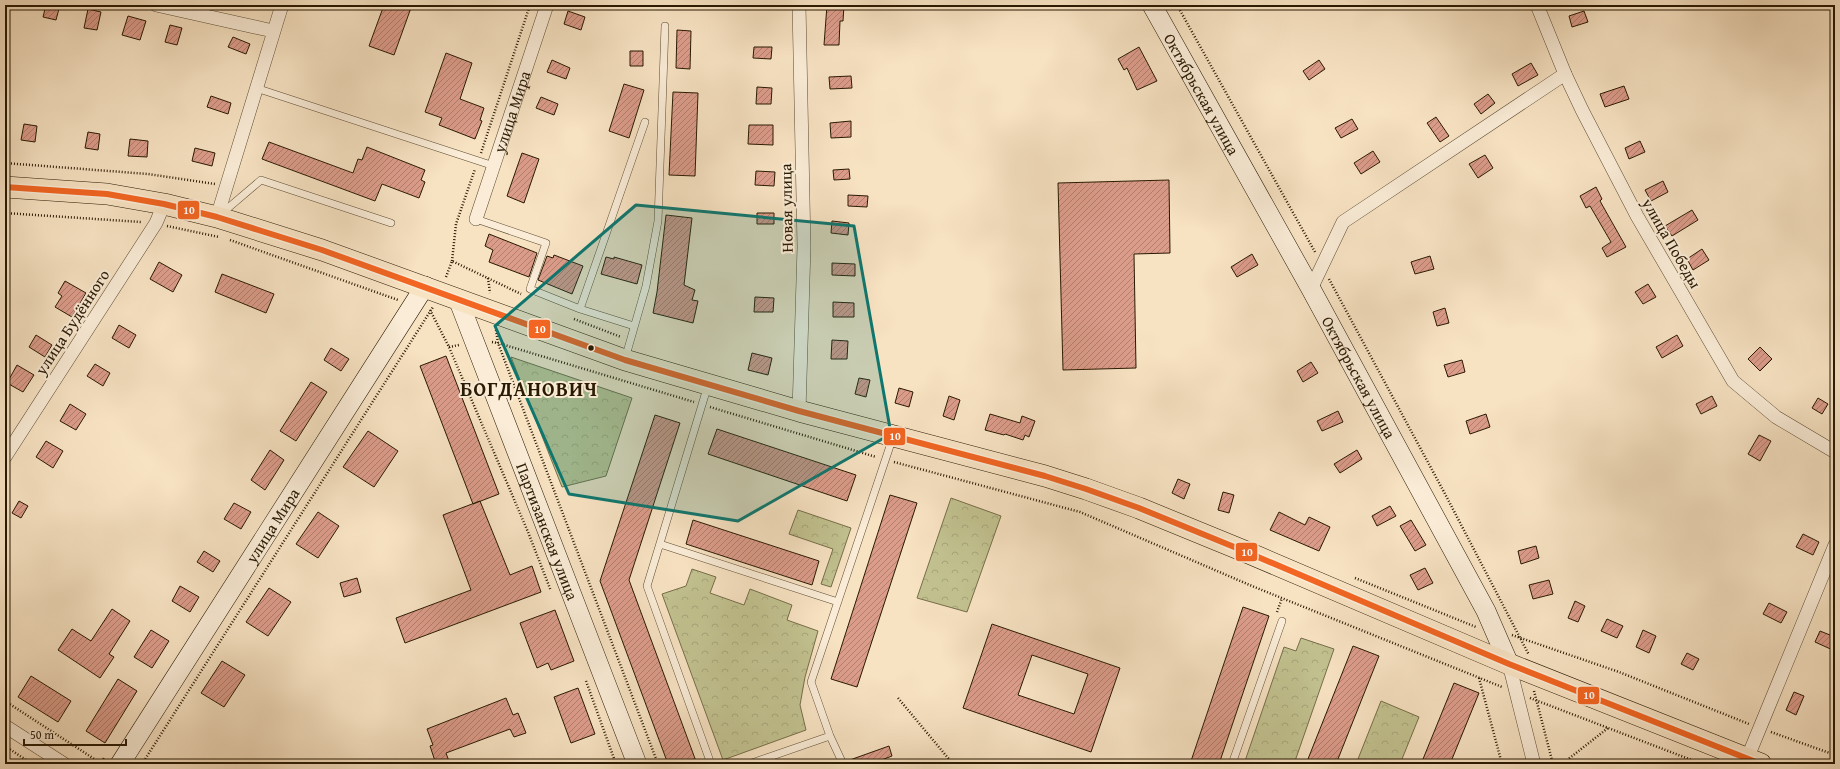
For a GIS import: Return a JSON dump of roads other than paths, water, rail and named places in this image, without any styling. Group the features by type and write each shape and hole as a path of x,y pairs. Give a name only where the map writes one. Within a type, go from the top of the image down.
{"main road":[{"name":"Октябрьская улица","path":"1152,5 1311,289 1486,611 1508,664"},
{"path":"5,187 107,194 164,204 217,217 322,250 425,286 625,360 799,411 1045,476 1139,508 1508,664 1754,761"},
{"name":"улица Мира","path":"120,764 425,286"},
{"name":"Партизанская улица","path":"458,299 637,764"}],"street":[{"path":"156,5 273,31"},
{"path":"217,217 282,5"},
{"name":"улица Мира","path":"476,219 546,5"},
{"name":"Новая улица","path":"799,5 804,247 799,411"},
{"name":"улица Победы","path":"1536,5 1565,74 1637,216 1733,381 1776,417 1835,452"},
{"path":"1311,289 1343,222 1565,74"},
{"name":"улица Будённого","path":"5,457 156,223 164,204"},
{"path":"1754,761 1835,545"},
{"name":"Октябрьская улица","path":"1508,664 1534,764"},
{"path":"5,726 64,764"}],"lane":[{"path":"625,360 646,286 658,221 665,26"},
{"path":"256,88 494,166"},
{"path":"580,309 645,122"},
{"path":"217,217 261,180 391,223"},
{"path":"476,219 546,243 530,289 580,309 634,326"},
{"path":"708,385 647,586 711,764"},
{"path":"843,764 830,736 811,682 894,435"},
{"path":"660,544 838,602"},
{"path":"1232,764 1282,621"},
{"path":"749,764 830,736"}],"district":[{"name":"БОГДАНОВИЧ","path":"529,388"}]}
